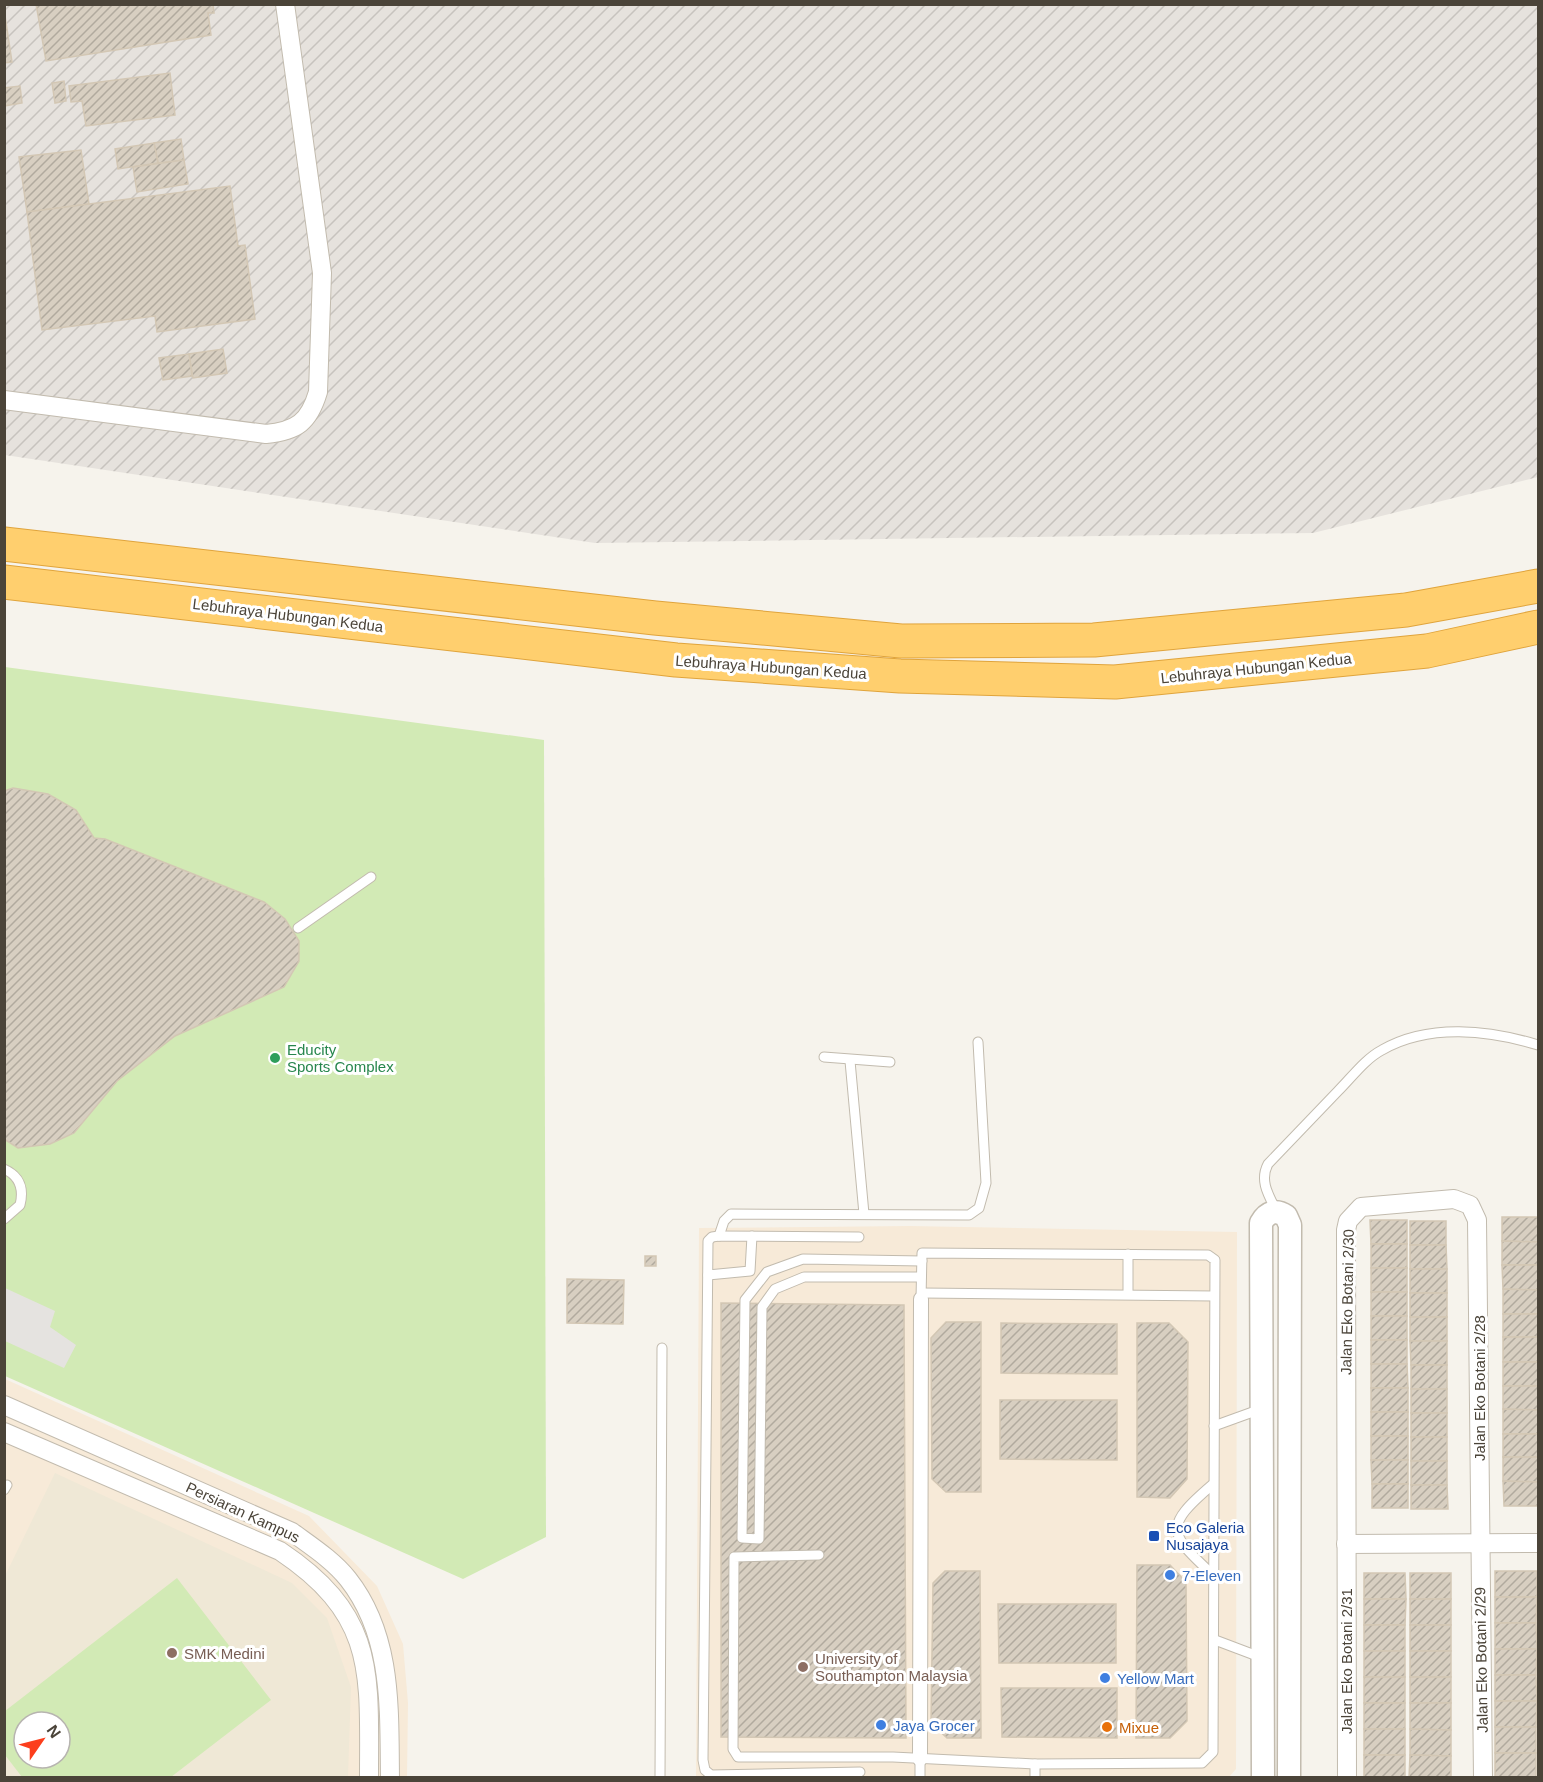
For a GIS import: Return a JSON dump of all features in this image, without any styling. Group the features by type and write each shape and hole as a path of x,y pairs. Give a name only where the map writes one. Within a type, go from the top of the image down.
{"highway":[{"path":"4,544 655,618 901,641 1094,640 1406,610 1539,586"},
{"name":"Lebuhraya Hubungan Kedua","path":"4,582 676,660 900,676 1115,682 1427,651 1539,627"}],"street":[{"path":"4,400 266,434 284,432 301,424 312,410 318,392 322,273 285,4"},
{"name":"Jalan Eko Botani 2/30","path":"1346,1544 1348,1221 1353,1213 1370,1205 1454,1199 1463,1200 1475,1212 1478,1234"},
{"path":"1263,1778 1261,1223 1268,1214 1277,1212 1286,1216 1290,1225 1289,1778"},
{"name":"Jalan Eko Botani 2/28","path":"1478,1234 1480,1542"},
{"path":"920,1759 921,1296"},
{"name":"Persiaran Kampus","path":"4,1405 292,1532 320,1552 348,1578 370,1613 382,1650 389,1699 390,1778"},
{"name":"Persiaran Kampus","path":"4,1432 280,1551 306,1568 330,1592 351,1621 365,1656 369,1699 369,1778"},
{"name":"Jalan Eko Botani 2/29","path":"1480,1542 1483,1778"},
{"path":"1346,1544 1539,1543"},
{"name":"Jalan Eko Botani 2/31","path":"1346,1544 1347,1778"}],"lane":[{"path":"298,928 371,877"},
{"path":"1277,1212 1264,1185 1265,1171 1269,1164 1381,1050 1411,1038 1440,1033 1489,1033 1539,1045"},
{"path":"719,1236 724,1221 731,1214 969,1215 979,1208 986,1183 978,1042"},
{"path":"824,1057 850,1061 890,1062"},
{"path":"850,1061 864,1214"},
{"path":"4,1169 16,1176 22,1190 20,1206 4,1219"},
{"path":"859,1237 719,1236 712,1237 708,1241 703,1760 705,1770 711,1775 796,1776 860,1772"},
{"path":"708,1275 750,1271 752,1236"},
{"path":"1128,1254 1128,1294"},
{"path":"819,1555 734,1557 733,1749 738,1757 920,1759 1035,1764 1202,1763 1209,1759 1213,1752 1215,1640 1212,1485 1215,1260 1208,1255 803,1259 767,1272 745,1300 742,1538 759,1539 762,1307 776,1289 804,1277 921,1278"},
{"path":"922,1257 921,1296 1128,1294 1214,1296"},
{"path":"660,1778 662,1348"},
{"path":"1214,1426 1261,1409"},
{"path":"1212,1485 1185,1508 1179,1517 1178,1539 1184,1548 1214,1575"},
{"path":"1215,1640 1263,1658"},
{"path":"920,1759 920,1778"},
{"path":"1035,1764 1035,1778"}],"shaded area":[{"path":"4,5 1538,5 1538,477 1313,533 595,543 5,455"},
{"path":"910,1226 1237,1232 1236,1769 1229,1777 696,1778 699,1228"},
{"path":"5,1288 55,1311 50,1327 76,1345 64,1368 5,1341"},
{"name":"SMK Medini","path":"5,1379 309,1516 377,1586 403,1644 408,1703 407,1777 5,1778"},
{"name":"SMK Medini","path":"55,1473 292,1583 327,1618 351,1687 348,1777 5,1777 4,1578"}],"green space":[{"name":"Educity Sports Complex","path":"5,667 544,740 546,1537 463,1579 5,1376"},
{"path":"177,1578 271,1700 171,1777 22,1777 17,1770 72,1770 72,1710 12,1710 12,1764 5,1755 5,1711"}],"building":[{"path":"36,4 213,4 214,13 208,13 211,35 46,61"},
{"path":"4,9 12,62 4,63"},
{"path":"170,73 175,115 86,126 82,101 71,102 69,86"},
{"path":"64,81 66,101 55,103 52,83"},
{"path":"20,86 22,103 4,106 4,88"},
{"path":"181,139 184,160 158,163 154,143"},
{"path":"154,143 158,163 118,169 115,149"},
{"path":"81,150 89,204 27,212 19,157"},
{"path":"184,160 188,184 137,192 133,167"},
{"path":"230,186 238,246 245,245 255,319 157,332 155,316 42,330 27,212"},
{"path":"223,349 227,373 193,378 189,354"},
{"path":"189,354 192,376 163,380 159,358"},
{"path":"13,788 48,794 76,810 94,838 105,839 264,902 285,919 299,941 299,961 284,987 175,1036 117,1081 74,1133 50,1144 18,1148 4,1139 4,791"},
{"path":"1502,1217 1538,1217 1538,1242 1502,1241"},
{"path":"1370,1220 1407,1220 1407,1244 1371,1244"},
{"path":"1410,1221 1446,1221 1446,1245 1410,1245"},
{"path":"1502,1241 1538,1242 1538,1265 1502,1265"},
{"path":"1371,1244 1407,1244 1407,1268 1371,1268"},
{"path":"1410,1245 1446,1245 1447,1269 1410,1269"},
{"path":"645,1256 656,1256 656,1266 645,1266"},
{"path":"1502,1265 1538,1265 1538,1290 1503,1289"},
{"path":"1371,1268 1407,1268 1407,1292 1371,1292"},
{"path":"1410,1269 1447,1269 1447,1293 1410,1293"},
{"path":"567,1279 624,1280 623,1324 567,1323"},
{"path":"1503,1289 1538,1290 1538,1314 1503,1314"},
{"path":"1371,1292 1407,1292 1407,1316 1371,1316"},
{"path":"1410,1293 1447,1293 1447,1317 1410,1317"},
{"path":"721,1303 904,1305 906,1738 721,1737"},
{"path":"1503,1314 1538,1314 1538,1337 1503,1337"},
{"path":"1371,1316 1407,1316 1407,1340 1371,1340"},
{"path":"1410,1317 1447,1317 1447,1341 1410,1341"},
{"path":"946,1322 981,1322 981,1492 946,1492 932,1479 931,1338"},
{"path":"1001,1323 1117,1324 1117,1374 1001,1373"},
{"path":"1137,1323 1169,1323 1188,1342 1187,1479 1170,1498 1137,1497"},
{"path":"1503,1337 1538,1337 1538,1362 1503,1362"},
{"path":"1371,1340 1407,1340 1407,1364 1371,1364"},
{"path":"1410,1341 1447,1341 1447,1365 1411,1365"},
{"path":"1503,1362 1538,1362 1538,1386 1503,1386"},
{"path":"1371,1364 1407,1364 1408,1388 1371,1388"},
{"path":"1411,1365 1447,1365 1447,1389 1411,1389"},
{"path":"1503,1386 1538,1386 1538,1410 1503,1409"},
{"path":"1371,1388 1408,1388 1408,1412 1371,1412"},
{"path":"1411,1389 1447,1389 1447,1413 1411,1413"},
{"path":"1000,1400 1117,1400 1117,1460 1000,1459"},
{"path":"1503,1409 1538,1410 1538,1434 1503,1434"},
{"path":"1371,1412 1408,1412 1408,1436 1371,1436"},
{"path":"1411,1413 1447,1413 1447,1437 1411,1437"},
{"path":"1503,1434 1538,1434 1538,1457 1503,1457"},
{"path":"1371,1436 1408,1436 1408,1460 1371,1460"},
{"path":"1411,1437 1447,1437 1447,1461 1411,1461"},
{"path":"1503,1457 1538,1457 1538,1482 1503,1481"},
{"path":"1371,1460 1408,1460 1408,1484 1372,1484"},
{"path":"1411,1461 1447,1461 1447,1485 1411,1485"},
{"path":"1503,1481 1538,1482 1538,1506 1504,1506"},
{"path":"1372,1484 1408,1484 1408,1508 1372,1508"},
{"path":"1411,1485 1447,1485 1448,1509 1411,1509"},
{"path":"1137,1565 1170,1565 1186,1582 1187,1721 1170,1738 1136,1738"},
{"path":"945,1571 980,1571 981,1738 947,1738 931,1723 933,1583"},
{"path":"1495,1571 1537,1571 1537,1597 1495,1597"},
{"path":"1364,1573 1405,1573 1406,1599 1364,1599"},
{"path":"1410,1573 1451,1573 1451,1599 1410,1599"},
{"path":"1495,1597 1537,1597 1536,1623 1495,1623"},
{"path":"1364,1599 1406,1599 1405,1625 1364,1625"},
{"path":"1410,1599 1451,1599 1451,1625 1410,1625"},
{"path":"998,1604 1116,1604 1116,1663 999,1663"},
{"path":"1495,1623 1536,1623 1537,1649 1495,1649"},
{"path":"1364,1625 1405,1625 1405,1651 1364,1651"},
{"path":"1410,1625 1451,1625 1451,1651 1410,1651"},
{"path":"1495,1649 1537,1649 1536,1675 1495,1675"},
{"path":"1364,1651 1405,1651 1405,1677 1364,1677"},
{"path":"1410,1651 1451,1651 1451,1677 1410,1677"},
{"path":"1495,1675 1536,1675 1537,1701 1495,1701"},
{"path":"1364,1677 1405,1677 1405,1703 1364,1703"},
{"path":"1410,1677 1451,1677 1451,1703 1410,1703"},
{"path":"1001,1688 1117,1688 1117,1738 1002,1737"},
{"path":"1495,1701 1537,1701 1536,1727 1495,1727"},
{"path":"1364,1703 1405,1703 1405,1729 1364,1729"},
{"path":"1410,1703 1451,1703 1451,1730 1410,1729"},
{"path":"1495,1727 1536,1727 1536,1753 1495,1753"},
{"path":"1364,1729 1405,1729 1405,1755 1364,1755"},
{"path":"1410,1729 1451,1730 1451,1756 1410,1755"},
{"path":"1495,1753 1536,1753 1536,1778 1495,1778"},
{"path":"1364,1755 1405,1755 1405,1778 1364,1778"},
{"path":"1410,1755 1451,1756 1451,1778 1409,1778"}],"place":[{"name":"Educity Sports Complex","path":"275,1058"},
{"name":"Eco Galeria Nusajaya","path":"1154,1536"},
{"name":"7-Eleven","path":"1170,1575"},
{"name":"SMK Medini","path":"172,1653"},
{"name":"University of Southampton Malaysia","path":"803,1667"},
{"name":"Yellow Mart","path":"1105,1678"},
{"name":"Jaya Grocer","path":"881,1725"},
{"name":"Mixue","path":"1107,1727"}]}
